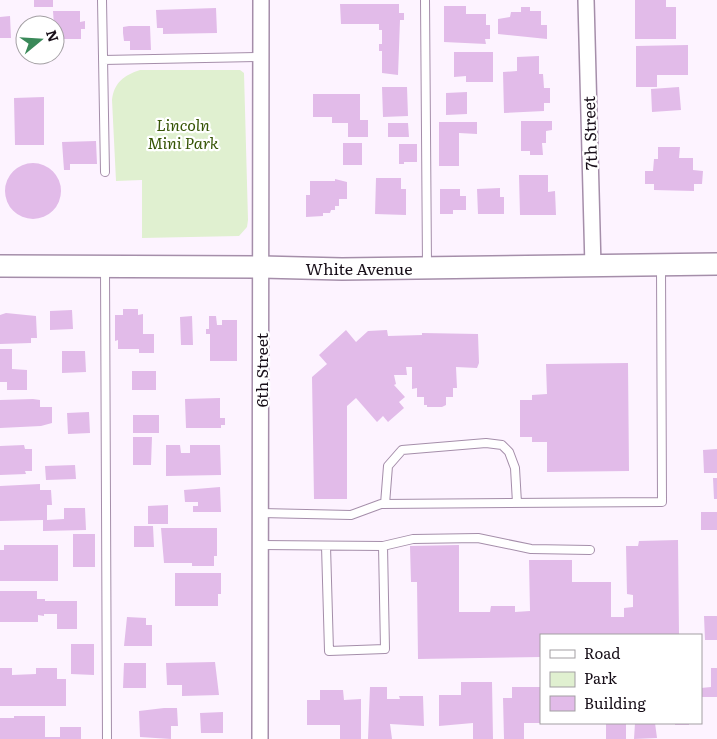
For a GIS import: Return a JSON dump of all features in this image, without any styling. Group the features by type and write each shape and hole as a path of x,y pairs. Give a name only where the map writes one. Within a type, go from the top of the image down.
{"main road":[{"name":"White Avenue","path":"0,266 342,269 717,264"}],"street":[{"name":"6th Street","path":"260,739 261,0"},
{"name":"7th Street","path":"586,0 593,267"}],"lane":[{"path":"102,0 105,172"},
{"path":"425,0 427,268"},
{"path":"103,60 261,57"},
{"path":"261,513 351,515 385,504 662,502 661,265"},
{"path":"105,266 107,739"},
{"path":"385,504 388,466 402,450 486,443 502,445 509,452 515,468 517,503"},
{"path":"261,545 383,546 412,538 478,538 531,549 590,550"},
{"path":"326,546 329,651 385,649 383,546"}],"green space":[{"name":"Lincoln Mini Park","path":"140,70 240,70 244,73 248,220 247,227 239,236 142,238 142,180 116,181 112,100 115,89 121,80 129,74"}],"building":[{"path":"34,0 53,0 53,7 34,7"},
{"path":"635,0 666,0 666,7 676,7 676,39 635,39"},
{"path":"340,4 399,4 399,13 404,13 404,20 400,20 398,75 382,73 382,51 379,51 379,44 382,44 382,30 379,30 379,24 341,24"},
{"path":"444,6 466,6 466,14 486,14 486,25 490,25 490,39 485,39 486,44 444,42"},
{"path":"521,7 530,7 530,11 541,11 541,25 547,25 547,39 498,34 498,19 510,17 511,12 521,12"},
{"path":"216,8 217,33 163,34 163,28 157,28 156,10"},
{"path":"53,11 80,11 80,22 85,21 85,29 81,29 81,39 65,39 65,15 53,15"},
{"path":"10,16 11,38 0,38 0,17"},
{"path":"150,26 151,50 130,50 130,41 124,41 123,33 123,27"},
{"path":"688,45 688,75 657,75 657,87 636,87 636,46"},
{"path":"454,52 493,52 493,82 466,82 466,76 454,77"},
{"path":"539,56 539,74 543,74 544,88 550,88 550,103 544,103 544,111 504,113 503,72 517,71 517,57"},
{"path":"382,87 407,87 408,116 383,117"},
{"path":"679,87 681,110 652,112 651,89"},
{"path":"467,92 467,114 446,115 446,93"},
{"path":"313,94 360,94 360,120 368,120 368,137 348,137 348,123 332,123 332,117 313,117"},
{"path":"44,97 44,145 15,145 14,98"},
{"path":"521,121 552,121 552,130 546,131 546,143 542,143 543,155 530,155 530,151 521,151"},
{"path":"439,122 477,122 477,134 459,133 459,166 439,166"},
{"path":"388,123 408,123 409,137 388,137"},
{"path":"96,141 97,164 70,164 70,170 64,170 62,142"},
{"path":"343,143 362,143 362,165 343,165"},
{"path":"399,144 417,144 417,162 399,164"},
{"path":"658,147 680,147 679,158 693,158 693,170 703,171 702,184 694,184 694,191 654,190 654,184 645,184 645,171 653,171 654,159 658,159"},
{"path":"27,163 39,163 53,171 61,185 59,202 53,211 39,219 27,219 17,214 10,207 5,197 5,185 10,175 17,168"},
{"path":"519,175 548,175 548,192 555,191 556,215 520,215"},
{"path":"376,178 401,178 401,189 406,189 406,215 375,214"},
{"path":"335,179 347,182 347,199 339,199 339,206 335,206 335,210 331,210 330,213 323,213 323,216 306,217 306,195 310,195 310,181 335,181"},
{"path":"500,188 500,197 504,197 504,214 478,214 477,189"},
{"path":"440,189 460,189 460,196 466,196 466,210 453,210 453,214 440,214"},
{"path":"123,309 138,309 138,315 143,314 143,334 154,334 154,353 139,353 139,349 118,349 118,340 115,341 115,315 123,315"},
{"path":"72,310 73,329 50,330 50,311"},
{"path":"6,313 36,316 37,338 31,338 31,343 0,344 0,315"},
{"path":"192,316 193,345 181,345 180,317"},
{"path":"209,316 216,316 217,325 222,325 222,320 237,320 237,361 210,361 210,334 206,334 206,329 209,329"},
{"path":"346,330 356,342 368,331 387,330 388,336 422,335 422,333 478,334 479,363 477,368 456,367 457,388 453,388 453,397 446,397 446,405 442,407 427,407 427,405 424,405 424,397 417,397 417,388 412,389 412,367 406,367 407,375 394,375 396,384 394,385 405,397 399,402 404,408 388,422 383,416 377,422 356,398 347,406 347,499 314,499 312,377 327,364 319,355"},
{"path":"0,349 12,349 12,369 27,370 27,390 7,390 7,382 0,382"},
{"path":"62,351 85,351 86,372 62,373"},
{"path":"628,363 629,471 547,472 547,442 532,442 532,437 520,437 520,400 532,400 532,395 547,394 546,364"},
{"path":"132,371 156,371 156,390 132,390"},
{"path":"220,398 220,418 225,418 225,425 221,425 221,428 186,428 185,399"},
{"path":"0,400 40,400 40,407 52,407 52,423 41,426 0,428"},
{"path":"89,412 90,433 68,434 67,413"},
{"path":"133,415 159,415 159,433 133,433"},
{"path":"133,437 152,437 151,465 133,465"},
{"path":"24,445 25,449 32,449 32,471 25,471 26,474 0,475 0,446"},
{"path":"166,445 180,445 181,453 190,453 190,445 220,445 221,475 166,476"},
{"path":"717,449 717,473 704,473 703,450"},
{"path":"75,465 76,479 46,480 45,466"},
{"path":"713,478 717,478 717,499 714,499"},
{"path":"40,484 40,490 51,490 52,505 47,505 47,520 64,519 64,508 85,508 86,530 43,531 43,520 0,521 0,486"},
{"path":"220,487 221,512 193,512 193,506 198,506 198,502 185,502 184,490"},
{"path":"168,505 168,524 148,524 148,506"},
{"path":"701,512 717,512 717,530 701,530"},
{"path":"134,526 153,526 154,547 134,547"},
{"path":"161,528 217,528 217,556 214,556 214,566 192,566 192,563 164,563"},
{"path":"73,534 95,534 95,567 73,567"},
{"path":"678,540 679,634 540,634 540,657 418,659 417,582 411,582 410,546 459,545 459,612 490,612 491,606 515,606 515,612 530,611 529,560 572,560 572,582 611,582 611,617 624,617 624,608 633,607 633,595 627,594 626,546 638,546 639,541"},
{"path":"4,545 58,545 58,581 0,581 0,550 4,550"},
{"path":"175,573 221,573 221,594 218,594 218,606 175,606"},
{"path":"0,591 37,591 37,599 45,599 45,601 77,601 77,629 57,629 57,614 38,615 38,622 0,622"},
{"path":"704,616 717,616 717,640 705,640"},
{"path":"127,617 146,618 146,625 152,625 152,646 124,646"},
{"path":"71,644 94,644 94,675 71,674"},
{"path":"215,662 219,695 182,696 182,685 167,685 166,663"},
{"path":"124,663 146,663 146,688 123,688"},
{"path":"0,668 12,668 12,675 36,674 36,668 57,668 57,679 66,679 66,706 0,706"},
{"path":"711,668 717,668 717,697 702,697 702,688 711,687"},
{"path":"461,682 492,682 493,739 473,739 473,723 439,726 439,695 461,695"},
{"path":"370,687 387,687 387,699 400,699 399,696 423,696 424,726 390,724 392,739 368,739"},
{"path":"512,687 540,687 540,723 524,723 524,739 504,739 503,698 512,698"},
{"path":"320,690 343,690 344,700 361,699 361,739 340,739 340,725 307,725 307,700 320,700"},
{"path":"177,708 178,726 171,726 171,739 140,737 139,711"},
{"path":"223,712 223,733 201,733 200,713"},
{"path":"14,716 45,716 45,737 60,737 60,727 81,727 81,739 0,739 0,718 14,718"},
{"path":"606,724 626,724 626,739 606,739"},
{"path":"635,724 655,724 657,738 634,739"}]}
